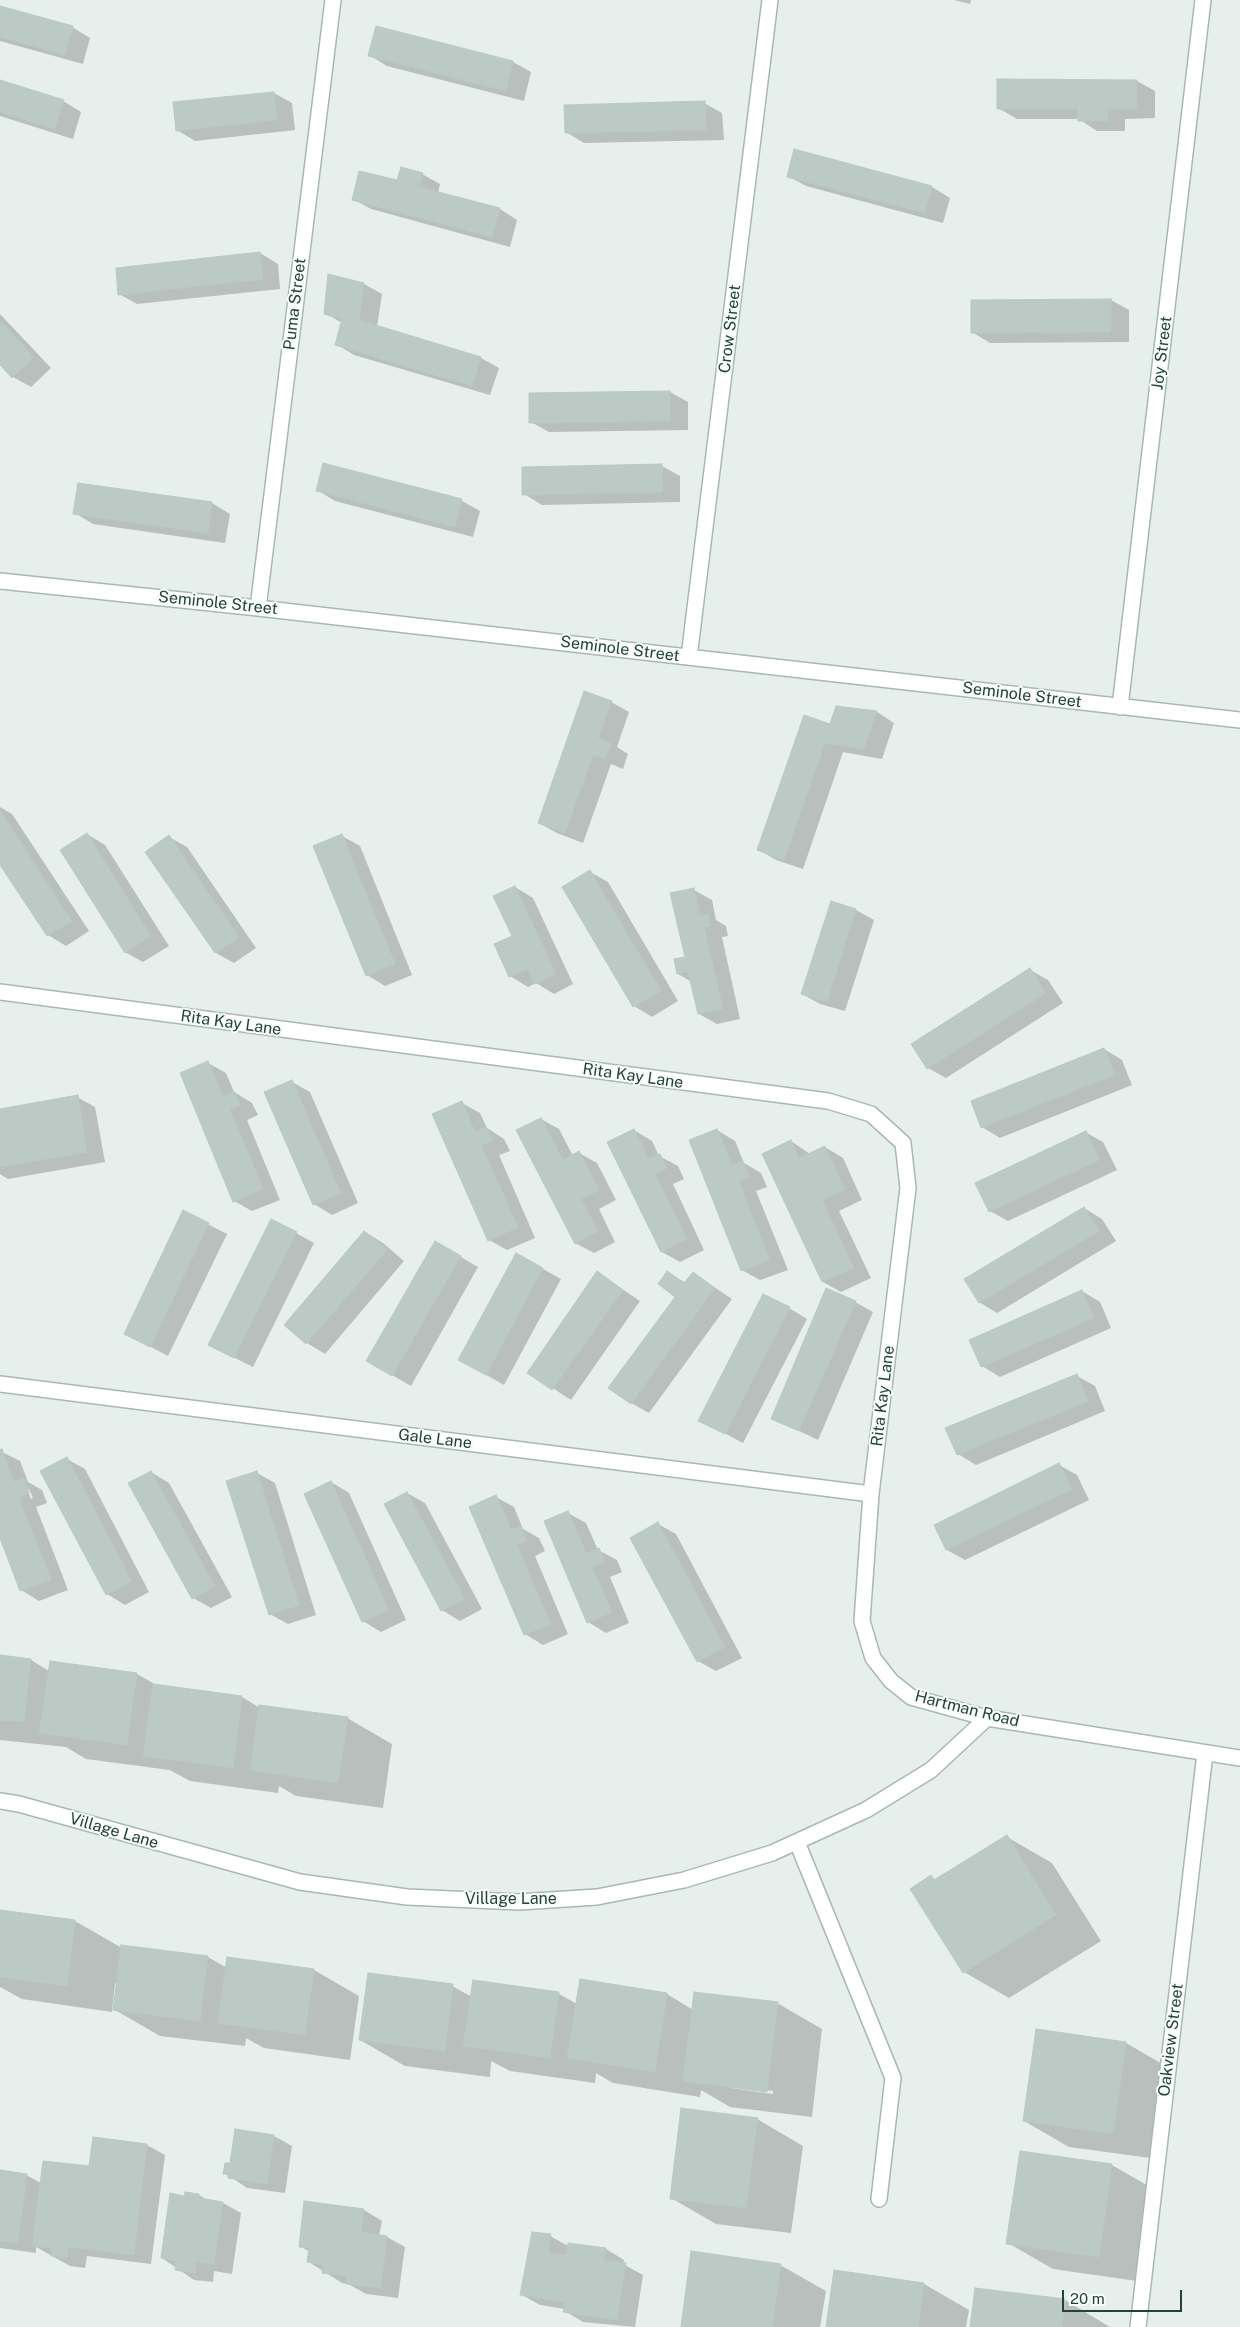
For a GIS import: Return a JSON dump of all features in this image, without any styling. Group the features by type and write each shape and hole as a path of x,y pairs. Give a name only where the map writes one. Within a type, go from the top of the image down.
{"street":[{"name":"Puma Street","path":"258,608 333,0"},
{"name":"Crow Street","path":"689,657 770,0"},
{"name":"Joy Street","path":"1120,706 1204,0"},
{"name":"Seminole Street","path":"0,581 258,608 1240,720"},
{"name":"Rita Kay Lane","path":"0,992 828,1101 870,1114 903,1143 908,1188 871,1494"},
{"name":"Gale Lane","path":"0,1384 871,1494"},
{"name":"Hartman Road","path":"871,1494 862,1621 873,1658 891,1681 911,1697 987,1718 1240,1758"},
{"name":"Village Lane","path":"0,1801 19,1804 300,1882 416,1898 519,1902 597,1897 684,1880 772,1853 866,1810 931,1770 987,1718"},
{"name":"Oakview Street","path":"1138,2327 1205,1753"},
{"path":"796,1842 893,2078 879,2199"}],"building":[{"path":"0,6 73,26 65,55 0,37"},
{"path":"376,26 513,61 506,91 368,56"},
{"path":"997,79 1137,80 1137,109 1108,109 1108,121 1078,121 1078,109 997,109"},
{"path":"0,80 64,100 55,129 0,112"},
{"path":"274,92 277,120 176,131 173,102"},
{"path":"705,101 706,130 565,133 564,105"},
{"path":"794,149 932,186 925,213 787,177"},
{"path":"401,167 423,173 419,187 500,208 492,237 352,200 359,171 397,180"},
{"path":"260,252 263,279 118,295 116,268"},
{"path":"328,274 364,283 359,320 481,357 472,386 335,345 342,319 324,314"},
{"path":"1111,299 1111,332 971,333 971,300"},
{"path":"0,321 34,357 12,378 0,365"},
{"path":"670,391 670,421 529,423 529,393"},
{"path":"323,463 462,499 455,527 316,491"},
{"path":"662,464 663,492 522,495 522,467"},
{"path":"78,483 212,502 208,533 73,514"},
{"path":"584,691 612,701 598,738 611,743 605,759 593,755 565,833 538,823"},
{"path":"836,706 877,711 864,749 825,743 784,860 757,850 804,715 830,724"},
{"path":"0,811 72,921 47,936 0,865"},
{"path":"87,833 151,936 125,953 60,850"},
{"path":"342,834 395,964 366,976 313,846"},
{"path":"169,835 239,937 215,953 145,852"},
{"path":"590,870 661,991 633,1007 562,887"},
{"path":"515,886 556,974 535,984 527,969 509,977 494,944 512,936 493,896"},
{"path":"694,888 700,916 708,914 711,926 704,927 723,1009 698,1014 688,972 677,974 674,959 685,957 670,893"},
{"path":"831,901 856,909 827,1002 801,994"},
{"path":"1030,968 1046,993 927,1069 911,1044"},
{"path":"1104,1048 1115,1075 981,1128 971,1101"},
{"path":"208,1061 223,1096 234,1091 240,1105 230,1109 263,1189 233,1202 180,1073"},
{"path":"292,1080 341,1193 313,1205 264,1092"},
{"path":"78,1095 87,1152 0,1167 0,1109"},
{"path":"462,1101 475,1132 486,1127 493,1141 481,1145 518,1227 488,1241 432,1114"},
{"path":"541,1118 563,1160 579,1151 599,1190 581,1199 598,1231 575,1244 516,1130"},
{"path":"634,1129 649,1159 660,1154 667,1168 655,1174 687,1239 661,1252 607,1142"},
{"path":"717,1129 732,1165 743,1161 750,1177 739,1181 770,1260 741,1271 689,1140"},
{"path":"1086,1131 1099,1160 989,1212 975,1183"},
{"path":"791,1140 799,1158 825,1146 845,1190 822,1200 854,1268 822,1282 762,1154"},
{"path":"1084,1207 1099,1231 979,1303 964,1279"},
{"path":"183,1210 209,1223 150,1347 124,1334"},
{"path":"271,1219 297,1232 234,1358 208,1345"},
{"path":"364,1231 387,1250 306,1344 284,1325"},
{"path":"435,1241 461,1256 392,1376 366,1361"},
{"path":"516,1253 543,1268 486,1375 458,1360"},
{"path":"597,1271 623,1290 552,1390 527,1373"},
{"path":"667,1271 684,1283 693,1272 715,1288 631,1404 608,1388 675,1297 658,1284"},
{"path":"826,1288 856,1301 799,1431 771,1419"},
{"path":"1082,1290 1094,1318 981,1367 969,1340"},
{"path":"763,1294 790,1307 725,1434 698,1421"},
{"path":"1077,1374 1088,1401 957,1455 945,1428"},
{"path":"2,1449 14,1482 24,1478 29,1493 19,1497 51,1580 20,1591 0,1538 0,1450"},
{"path":"67,1457 132,1581 106,1595 40,1471"},
{"path":"1059,1463 1072,1489 946,1550 934,1525"},
{"path":"151,1471 215,1586 192,1599 128,1483"},
{"path":"257,1471 299,1605 269,1615 226,1481"},
{"path":"331,1481 389,1610 362,1622 304,1494"},
{"path":"407,1492 465,1599 441,1611 384,1504"},
{"path":"496,1495 511,1530 521,1526 527,1540 517,1545 551,1624 524,1635 469,1507"},
{"path":"568,1511 586,1553 599,1548 605,1562 592,1567 612,1612 587,1623 544,1521"},
{"path":"658,1522 725,1647 697,1662 630,1538"},
{"path":"0,1655 31,1659 24,1722 0,1720"},
{"path":"50,1661 137,1673 127,1745 39,1733"},
{"path":"153,1684 242,1696 233,1768 143,1756"},
{"path":"259,1705 348,1717 338,1783 250,1770"},
{"path":"1007,1835 1056,1915 963,1973 910,1889 931,1875 934,1880"},
{"path":"0,1910 75,1920 67,1986 0,1977"},
{"path":"121,1945 208,1956 200,2021 113,2010"},
{"path":"227,1957 314,1969 305,2035 218,2023"},
{"path":"368,1973 453,1984 445,2051 359,2040"},
{"path":"580,1979 667,1993 655,2072 567,2058"},
{"path":"473,1980 559,1992 550,2058 463,2046"},
{"path":"694,1992 778,2002 767,2092 683,2081"},
{"path":"1036,2029 1126,2042 1113,2134 1023,2121"},
{"path":"681,2108 758,2118 746,2208 670,2199"},
{"path":"235,2129 274,2135 267,2184 228,2178 228,2174 223,2174 225,2163 230,2163"},
{"path":"93,2137 147,2144 134,2255 69,2247 67,2258 51,2256 52,2248 32,2246 43,2161 89,2166"},
{"path":"1020,2151 1112,2164 1099,2257 1006,2244"},
{"path":"0,2170 27,2174 18,2243 0,2241"},
{"path":"185,2192 199,2194 199,2198 223,2202 214,2264 196,2262 195,2273 175,2270 176,2261 161,2258 170,2193 184,2196"},
{"path":"304,2201 364,2209 361,2232 387,2236 381,2288 346,2284 347,2276 322,2273 323,2265 307,2262 309,2248 299,2247"},
{"path":"532,2232 551,2234 548,2253 566,2255 568,2243 606,2248 604,2260 626,2263 617,2320 563,2312 565,2302 520,2295"},
{"path":"691,2251 781,2264 772,2327 681,2327"},
{"path":"834,2270 924,2283 918,2327 826,2327"},
{"path":"975,2288 1065,2299 1062,2327 970,2327"}]}
